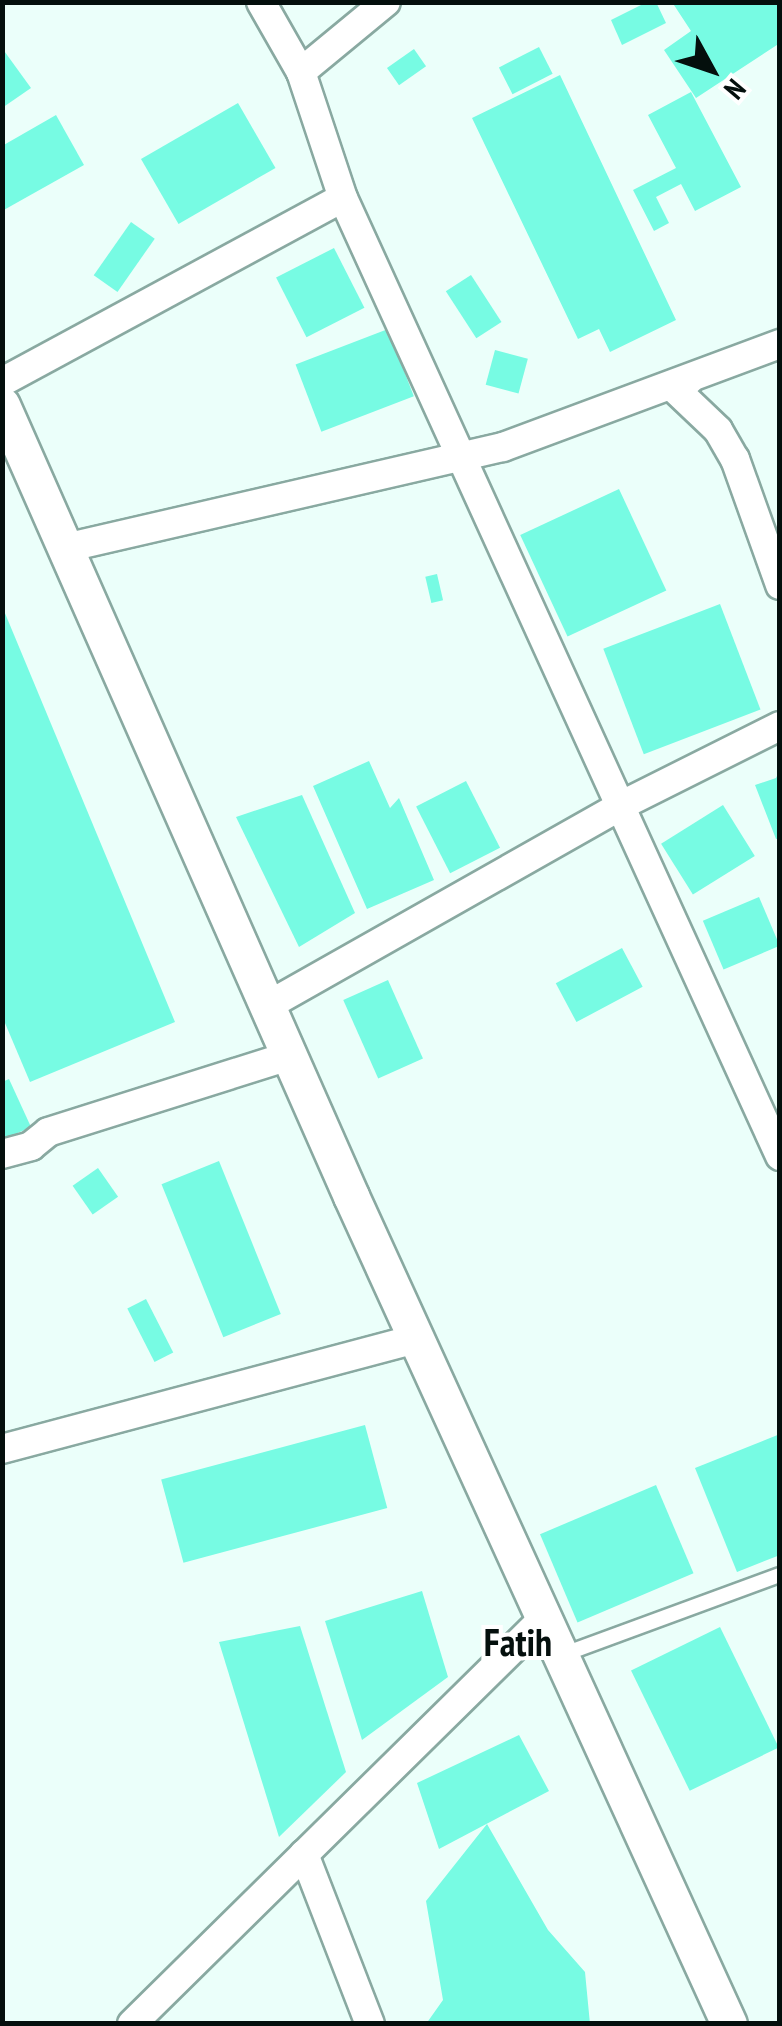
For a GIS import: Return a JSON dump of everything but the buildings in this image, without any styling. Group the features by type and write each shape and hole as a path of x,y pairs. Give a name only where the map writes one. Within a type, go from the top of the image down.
{"street":[{"path":"261,2 301,72 344,198 465,455 780,1156"},
{"path":"301,72 386,2"},
{"path":"2,382 344,198"},
{"path":"65,548 465,455 689,380 780,344"},
{"path":"689,380 676,390 718,430 735,459 780,585"},
{"path":"2,405 416,1339 729,2024"},
{"path":"267,1006 622,805 780,726"},
{"path":"2,1154 30,1146 48,1132 289,1056"},
{"path":"2,1449 416,1339"},
{"path":"132,2024 544,1618"},
{"path":"304,1854 370,2024"}],"lane":[{"path":"561,1655 780,1574"}],"district":[{"name":"Fatih","path":"518,1642"}]}
